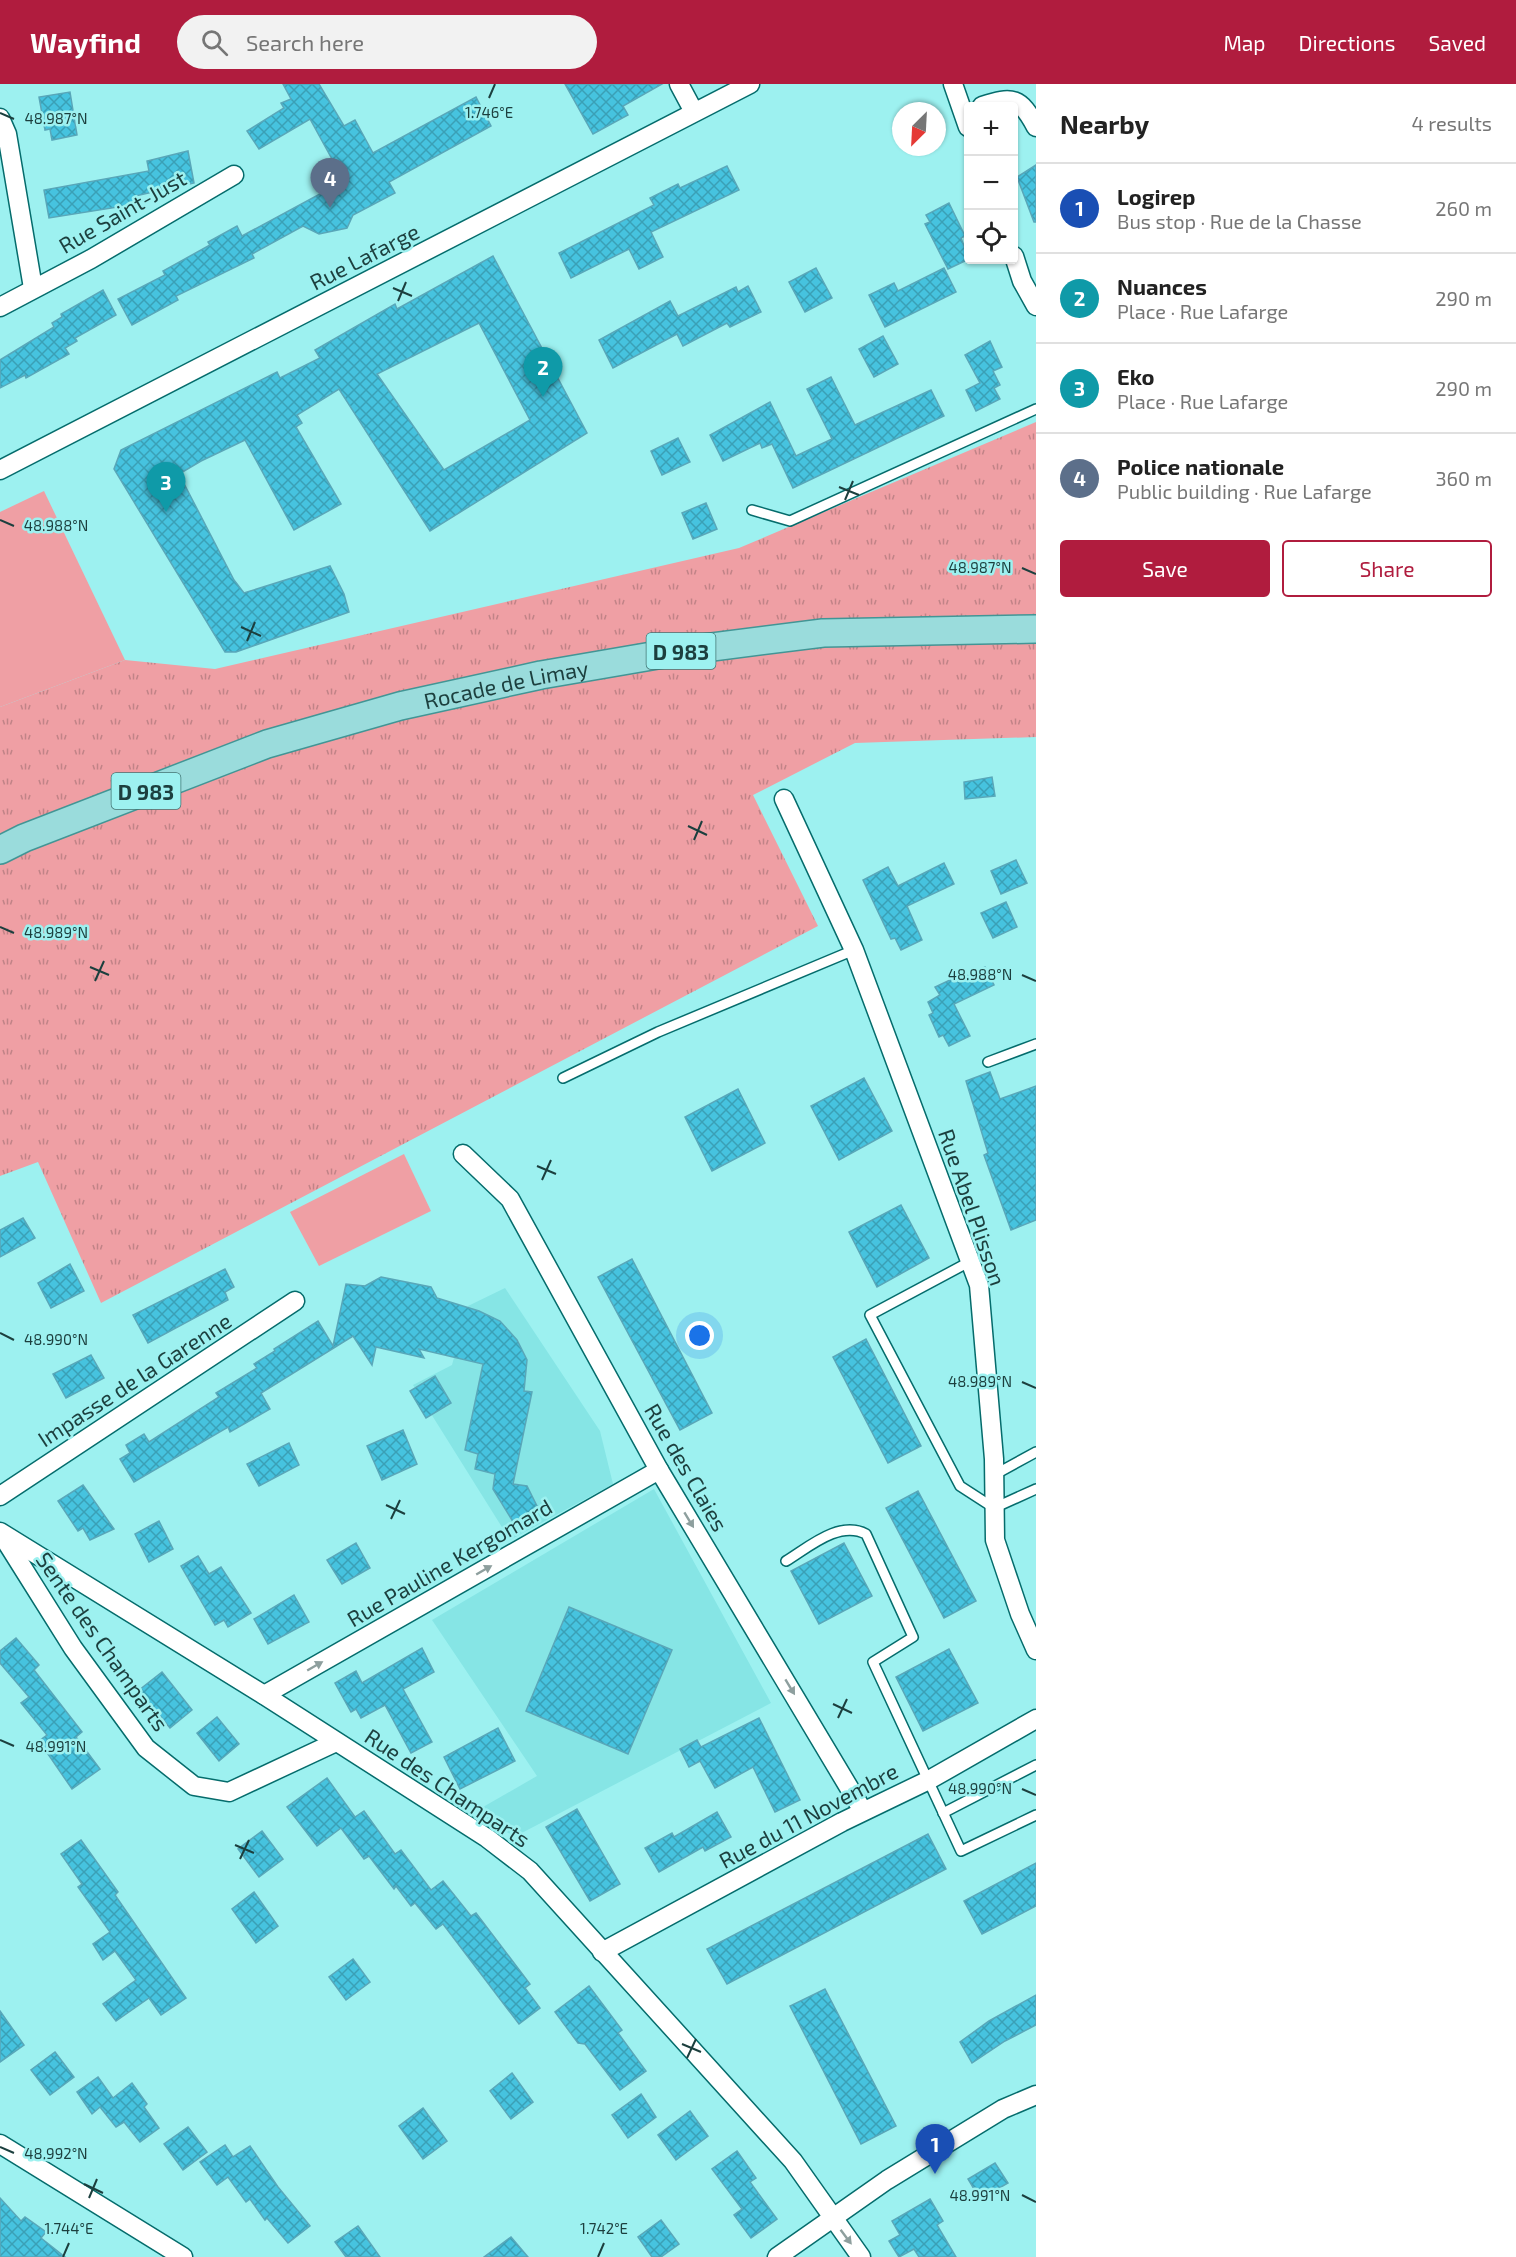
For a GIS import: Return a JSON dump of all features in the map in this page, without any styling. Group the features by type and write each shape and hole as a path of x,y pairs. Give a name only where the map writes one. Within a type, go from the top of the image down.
{"main road":[{"name":"Rocade de Limay","path":"0,850 24,838 267,744 400,706 541,675 681,651 823,633 1036,629"}],"street":[{"path":"679,84 694,112"},
{"name":"Rue Lafarge","path":"0,470 750,84"},
{"path":"953,84 964,110"},
{"path":"995,102 1005,99 1018,102 1027,110 1036,127"},
{"name":"Rue Saint-Just","path":"0,118 7,134 33,288"},
{"name":"Rue Saint-Just","path":"0,307 91,259 234,175"},
{"path":"1017,264 1022,281 1036,306"},
{"name":"Rue Abel Plisson","path":"784,799 854,951 979,1285 994,1474 995,1540 1020,1614 1036,1648"},
{"name":"Rue des Claies","path":"463,1154 510,1199 659,1470 863,1810"},
{"name":"Impasse de la Garenne","path":"0,1496 295,1301"},
{"name":"Rue Pauline Kergomard","path":"264,1695 659,1470"},
{"name":"Rue des Champarts","path":"1,1533 264,1695 487,1838 530,1871 794,2161 861,2257"},
{"name":"Sente des Champarts","path":"1,1533 73,1648 146,1748 194,1786 229,1792 336,1742"},
{"name":"Rue du 11 Novembre","path":"602,1952 863,1810 929,1780 1036,1719"},
{"path":"777,2257 831,2217 1003,2109 1036,2095"},
{"path":"0,2144 183,2257"}],"lane":[{"path":"752,510 790,521 1036,410"},
{"path":"563,1077 658,1032 854,951"},
{"path":"988,1062 1036,1044"},
{"path":"971,1261 870,1315 960,1486 994,1508 1036,1489"},
{"path":"994,1474 1036,1452"},
{"path":"786,1561 836,1532 855,1528 866,1534 913,1636 873,1662 961,1851 1036,1815"},
{"path":"943,1813 1036,1765"}],"shaded area":[{"path":"505,1288 600,1431 613,1484 510,1540 413,1385 452,1365 468,1306"},
{"path":"654,1489 771,1703 514,1837 476,1811 537,1776 432,1620"}],"green space":[{"path":"1036,422 1036,737 855,743 753,795 818,926 101,1303 38,1162 0,1176 0,707 125,660 215,669 739,548"},
{"path":"44,491 125,660 0,707 0,512"},
{"path":"404,1154 431,1211 319,1266 290,1212"}],"building":[{"path":"283,84 319,84 344,126 355,120 373,153 476,97 491,126 389,182 395,193 353,215 347,228 319,234 303,226 252,254 254,258 176,296 178,300 132,325 118,299 165,275 163,271 210,245 208,242 237,226 242,236 344,181 310,119 259,149 247,131 284,108 281,103 291,99"},
{"path":"565,84 662,84 623,106 628,115 593,134"},
{"path":"70,92 77,135 52,140 50,129 45,130 39,97"},
{"path":"188,151 194,183 135,196 137,204 49,218 44,190 149,171 147,161"},
{"path":"1036,165 1036,222 1034,222 1018,176"},
{"path":"727,166 739,190 651,232 663,257 639,269 629,249 571,278 559,253 654,205 650,198 678,184 680,188"},
{"path":"949,203 964,234 961,238 964,246 964,261 948,269 925,224 930,222 926,215"},
{"path":"493,256 587,433 430,531 339,389 297,415 302,423 296,427 341,504 294,530 245,440 179,474 234,580 244,593 330,566 344,594 349,612 236,652 225,652 114,469 121,450 277,372 280,378 320,358 315,350 395,304 397,309","holes":["479,323 530,420 444,470 377,374"]},
{"path":"816,268 832,298 805,312 789,282"},
{"path":"944,268 956,292 885,327 869,295 894,283 898,291"},
{"path":"748,286 761,312 730,327 727,323 683,346 677,334 613,368 599,340 670,301 678,316 736,287 738,292"},
{"path":"103,290 116,315 75,338 77,341 65,348 69,354 26,378 25,375 0,388 0,360 54,327 52,323 62,317 61,314"},
{"path":"883,336 898,364 874,377 859,349"},
{"path":"990,341 1002,367 993,371 1000,385 994,388 1000,399 976,411 966,390 980,383 965,355"},
{"path":"831,377 855,425 931,390 944,416 793,488 772,444 762,448 760,443 723,461 710,435 770,402 796,456 832,439 807,389"},
{"path":"678,438 690,462 662,475 651,451"},
{"path":"706,503 717,529 693,539 682,513"},
{"path":"992,777 995,796 965,799 964,782"},
{"path":"1016,860 1027,883 1001,894 991,871"},
{"path":"944,863 954,884 907,906 922,940 901,950 895,938 891,939 863,880 888,867 898,886"},
{"path":"1006,902 1017,927 993,938 981,913"},
{"path":"985,967 994,985 954,1004 970,1036 949,1046 943,1035 939,1037 929,1015 933,1013 928,1002 940,995 935,987 954,978 955,982"},
{"path":"990,1072 1000,1099 1036,1086 1036,1220 1011,1230 984,1155 988,1153 966,1081"},
{"path":"864,1078 892,1131 839,1160 811,1106"},
{"path":"738,1089 765,1143 712,1171 685,1117"},
{"path":"901,1205 929,1258 877,1287 849,1232"},
{"path":"23,1218 35,1238 0,1257 0,1230"},
{"path":"632,1259 712,1413 680,1430 598,1277"},
{"path":"70,1264 84,1291 51,1308 38,1283"},
{"path":"225,1269 234,1287 225,1292 228,1300 148,1343 133,1315"},
{"path":"381,1277 431,1287 437,1298 479,1311 500,1321 517,1340 527,1360 524,1391 532,1392 513,1484 527,1486 539,1510 515,1525 493,1489 495,1474 475,1469 478,1454 465,1450 483,1364 419,1349 424,1358 376,1347 372,1365 353,1336 261,1393 270,1409 230,1432 228,1427 134,1482 120,1459 130,1453 126,1445 144,1434 149,1442 219,1397 216,1393 257,1368 254,1364 318,1321 333,1346 346,1284 365,1286"},
{"path":"866,1339 921,1446 888,1463 833,1357"},
{"path":"91,1355 104,1378 66,1398 53,1374"},
{"path":"435,1376 451,1403 426,1418 410,1391"},
{"path":"403,1430 417,1464 382,1480 367,1446"},
{"path":"289,1443 299,1465 259,1486 247,1464"},
{"path":"83,1485 114,1529 90,1540 83,1528 78,1531 58,1501"},
{"path":"918,1491 976,1601 944,1618 886,1508"},
{"path":"159,1521 173,1549 149,1562 135,1534"},
{"path":"356,1543 370,1568 342,1584 327,1560"},
{"path":"844,1543 872,1596 819,1624 791,1571"},
{"path":"198,1556 209,1574 221,1567 251,1613 228,1627 224,1620 215,1625 181,1566"},
{"path":"294,1595 309,1622 268,1644 254,1619"},
{"path":"569,1607 672,1650 628,1754 526,1711"},
{"path":"16,1638 39,1665 34,1670 82,1732 76,1737 100,1769 72,1789 39,1741 47,1735 21,1703 29,1697 0,1663 0,1651"},
{"path":"422,1648 434,1672 403,1689 432,1742 411,1753 385,1705 361,1718 356,1709 351,1712 335,1683 356,1671 362,1683"},
{"path":"949,1649 978,1703 923,1731 896,1677"},
{"path":"162,1672 192,1710 170,1728 139,1690"},
{"path":"217,1717 239,1744 219,1761 197,1733"},
{"path":"759,1718 800,1800 775,1812 753,1767 715,1788 700,1761 689,1767 680,1749 697,1740 701,1747"},
{"path":"498,1728 515,1761 460,1789 444,1757"},
{"path":"327,1778 355,1817 364,1811 395,1854 401,1850 431,1890 443,1881 471,1916 476,1913 530,1984 525,1988 540,2008 519,2024 443,1924 436,1929 415,1903 411,1906 396,1886 394,1889 369,1856 364,1859 341,1828 317,1846 287,1807"},
{"path":"577,1809 620,1884 590,1901 546,1827"},
{"path":"717,1812 731,1837 705,1851 703,1847 659,1872 645,1848 672,1833 674,1837"},
{"path":"262,1831 283,1859 259,1877 238,1849"},
{"path":"928,1834 946,1869 727,1984 707,1949"},
{"path":"81,1840 118,1892 115,1895 186,1998 161,2015 149,1998 116,2021 103,2004 136,1980 115,1951 103,1960 93,1944 110,1932 78,1887 82,1884 61,1854"},
{"path":"1036,1863 1036,1906 982,1934 964,1901"},
{"path":"254,1892 278,1926 256,1943 232,1909"},
{"path":"353,1959 370,1982 346,2000 329,1977"},
{"path":"589,1986 622,2030 618,2033 646,2071 620,2090 585,2044 578,2043 555,2012"},
{"path":"825,1989 896,2126 861,2144 790,2006"},
{"path":"1036,1995 1036,2025 1005,2041 972,2063 960,2042 989,2021"},
{"path":"0,2011 24,2045 0,2062"},
{"path":"55,2052 74,2077 50,2095 31,2070"},
{"path":"512,2073 533,2102 511,2119 490,2091"},
{"path":"98,2077 113,2098 132,2083 147,2104 144,2107 159,2128 140,2142 124,2122 116,2127 100,2107 92,2114 77,2092"},
{"path":"641,2094 656,2117 628,2138 612,2115"},
{"path":"423,2108 447,2141 423,2159 399,2126"},
{"path":"690,2111 708,2136 676,2160 658,2135"},
{"path":"188,2127 207,2152 183,2170 164,2144"},
{"path":"225,2145 233,2157 250,2146 278,2187 310,2226 288,2243 267,2218 265,2220 250,2199 246,2202 228,2177 217,2185 200,2162"},
{"path":"737,2151 756,2178 750,2182 777,2219 751,2238 734,2215 742,2209 712,2169"},
{"path":"995,2163 1008,2183 980,2199 968,2179"},
{"path":"0,2198 21,2221 25,2217 46,2232 41,2238 65,2257 0,2257"},
{"path":"930,2199 943,2221 937,2225 956,2257 919,2257 914,2249 899,2257 889,2241 900,2235 892,2221"},
{"path":"661,2220 679,2244 661,2257 652,2257 638,2237"},
{"path":"358,2226 380,2257 346,2257 335,2242"},
{"path":"511,2237 528,2257 484,2257"}],"place":[{"name":"Police nationale","path":"330,208"},
{"name":"Nuances","path":"543,397"},
{"name":"Eko","path":"166,512"},
{"name":"Logirep","path":"935,2174"}]}
